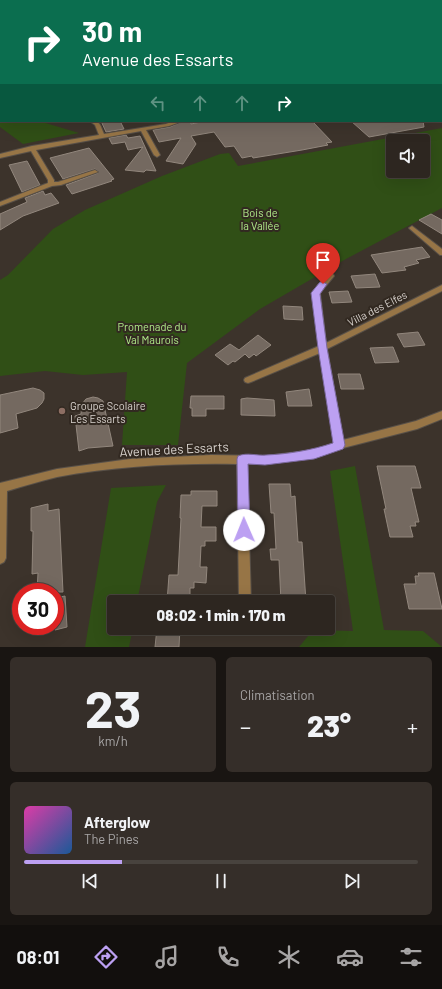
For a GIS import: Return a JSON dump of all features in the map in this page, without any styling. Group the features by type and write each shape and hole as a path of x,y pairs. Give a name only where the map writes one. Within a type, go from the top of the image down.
{"street":[{"path":"94,122 97,124 102,136"},
{"path":"0,156 32,148 175,122"},
{"path":"143,129 157,155"},
{"path":"32,148 52,180 51,184"},
{"path":"0,204 16,197 46,188 51,184 59,184 95,172"},
{"path":"412,228 442,253"},
{"path":"330,276 316,293 322,348 339,445"},
{"name":"Villa des Elfes","path":"248,380 322,348 442,288"},
{"name":"Avenue des Essarts","path":"1,488 57,474 130,463 212,459 265,460 314,454 339,445 417,425 442,414"},
{"path":"242,459 245,595"},
{"path":"0,558 1,488"}],"green space":[{"path":"0,122 42,122 79,133 23,144 0,127"},
{"path":"442,128 442,208 346,259 260,309 187,363 178,445 122,445 127,372 83,375 45,371 0,376 0,280 8,275 53,229 85,210 162,176 220,154 229,153 238,166 386,138 386,178 430,178 430,134 410,134"},
{"path":"355,466 384,630 423,631 442,647 299,647 309,635 335,635 335,631 353,631 330,471"},
{"path":"166,485 157,502 138,595 107,595 107,635 132,635 129,647 85,647 111,488"}],"building":[{"path":"101,122 120,122 124,129 106,132"},
{"path":"182,122 191,122 191,124 201,122 313,122 332,142 326,143 328,145 302,150 253,158 252,156 242,158 234,146 225,147 214,132 191,136 196,144 183,164 166,161 181,138 159,142 153,130 170,127"},
{"path":"352,122 423,122 424,127 369,137"},
{"path":"126,135 128,138 140,136 156,171 146,170 144,172 125,170 143,147 128,150 125,142 112,144 109,138"},
{"path":"89,148 114,179 111,180 112,181 72,194 66,185 99,172 95,169 63,179 50,158"},
{"path":"27,161 40,185 22,192 9,165"},
{"path":"43,191 45,195 51,193 59,203 23,216 0,230 0,214 27,202 25,198"},
{"path":"431,214 442,220 442,234 419,220"},
{"path":"422,247 430,257 416,260 419,263 404,267 406,270 382,273 371,255"},
{"path":"375,274 380,287 356,288 351,276"},
{"path":"348,291 352,302 332,303 329,292"},
{"path":"283,306 302,307 303,320 284,319"},
{"path":"418,332 425,345 404,347 397,334"},
{"path":"258,335 271,345 256,356 254,354 249,358 245,354 235,362 233,361 228,365 215,355 230,344 239,350"},
{"path":"393,347 399,362 375,363 370,348"},
{"path":"338,374 360,374 364,389 341,389"},
{"path":"33,388 44,393 42,403 37,408 16,414 18,428 0,433 0,395"},
{"path":"309,389 312,406 288,406 286,392"},
{"path":"191,396 224,396 224,409 206,409 206,416 192,416 192,408 190,408"},
{"path":"93,397 103,401 113,446 88,448 79,451 75,416 81,414 82,404 86,399"},
{"path":"241,399 274,400 275,416 241,415"},
{"path":"377,466 415,466 421,488 411,488 419,522 415,522 416,526 410,526 413,537 390,537"},
{"path":"269,484 290,484 291,497 295,496 298,542 302,542 306,595 281,595 279,560 271,560 270,549 276,549 274,513 271,513"},
{"path":"191,491 217,491 217,506 202,506 201,527 216,527 216,541 205,541 205,546 201,546 200,567 207,567 206,583 194,582 194,588 190,588 190,595 168,595 169,575 178,575 181,495 191,495"},
{"path":"48,504 48,511 59,509 63,583 37,583 38,573 32,574 33,531 31,531 31,508"},
{"path":"418,573 434,573 442,609 409,609 404,584 416,584 415,576 419,576"},
{"path":"64,596 67,627 64,628"},
{"path":"156,635 180,635 179,647 155,647"}],"place":[{"name":"Groupe Scolaire Les Essarts","path":"62,411"}],"route":[{"path":"244,530 242,459 265,460 314,454 339,445 322,348 316,293 323,284"}],"park label":[{"name":"Bois de la Vallée","path":"260,218"},
{"name":"Promenade du Val Maurois","path":"152,332"}]}
